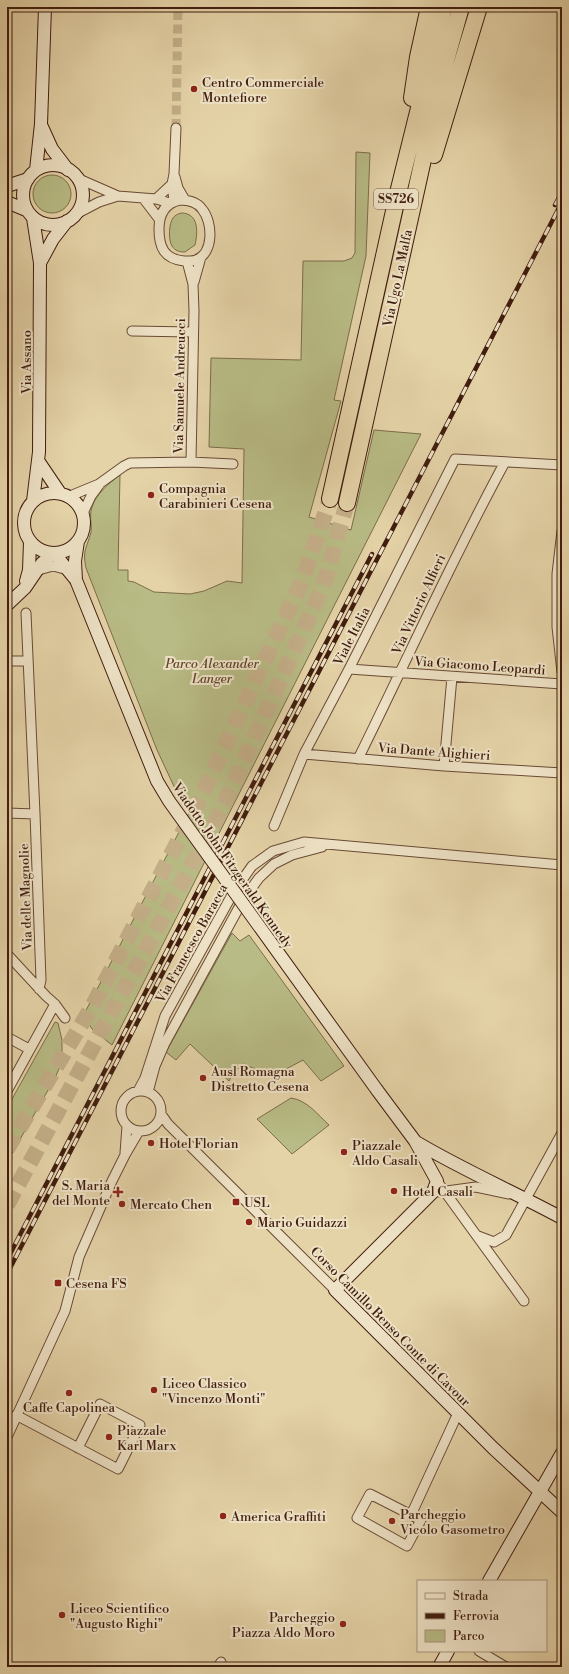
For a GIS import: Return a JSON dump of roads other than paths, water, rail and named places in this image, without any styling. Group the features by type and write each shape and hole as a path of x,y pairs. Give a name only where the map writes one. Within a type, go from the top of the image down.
{"highway":[{"path":"398,193 418,57 429,7"},
{"name":"Via Ugo La Malfa","path":"330,499 398,193 444,7"},
{"name":"Via Ugo La Malfa","path":"347,503 386,333 441,78 461,7"},
{"path":"401,261 479,7"}],"main road":[{"path":"36,170 41,124 45,7"},
{"path":"7,202 30,214 41,223 50,225 59,224 72,218 80,208 82,192 72,174 52,149 41,124"},
{"path":"30,214 23,194 28,179 36,170 52,165 61,166 72,174"},
{"path":"7,186 28,179"},
{"name":"Via Assano","path":"30,214 40,263 39,462 33,501"},
{"name":"Via Assano","path":"40,263 53,239 72,218"},
{"path":"30,542 45,552 54,553 67,550 78,541 84,528 83,513 75,501 65,494 39,462"},
{"path":"24,588 29,570 30,542 24,528 25,513 33,501 41,495 51,492 65,494"},
{"name":"Viadotto John Fitzgerald Kennedy","path":"73,575 78,541"},
{"path":"7,605 24,588 42,563 54,553"},
{"name":"Viadotto John Fitzgerald Kennedy","path":"54,553 73,575 157,780 169,801 376,1090 415,1141"},
{"path":"335,1290 438,1188 415,1141"},
{"path":"415,1141 450,1162 526,1198 562,1218"},
{"name":"Corso Camillo Benso Conte di Cavour","path":"335,1290 458,1413 562,1512"},
{"path":"490,1580 562,1453"},
{"path":"439,1667 447,1652"}],"street":[{"path":"176,128 172,202 162,212 159,219 160,247 167,255 176,260 187,261 195,260 201,257"},
{"path":"72,174 118,196 156,199 172,202 185,200 195,203 202,208 208,218 209,246 201,257 193,284"},
{"path":"174,174 178,188 185,200"},
{"path":"156,199 172,184"},
{"path":"72,218 99,202 118,196"},
{"path":"143,198 159,219"},
{"name":"Via Samuele Andreucci","path":"65,494 99,484 130,463 191,462 193,284 187,261"},
{"path":"132,331 193,332"},
{"name":"Viale Italia","path":"274,826 304,754 349,669 455,459 505,462"},
{"path":"191,462 233,464"},
{"path":"505,462 562,465"},
{"name":"Via Vittorio Alfieri","path":"358,759 401,673 469,529 505,462"},
{"name":"Via Samuele Andreucci","path":"83,513 91,496 99,484"},
{"path":"562,531 557,582 557,628 562,672"},
{"path":"35,572 53,566 73,575"},
{"name":"Via delle Magnolie","path":"26,613 36,814 41,980 39,989"},
{"path":"7,661 28,661"},
{"name":"Via Giacomo Leopardi","path":"349,669 562,684"},
{"path":"444,766 452,677"},
{"name":"Via Dante Alighieri","path":"304,754 444,766 562,773"},
{"path":"7,813 36,814"},
{"name":"Via Francesco Baracca","path":"138,1091 166,1016 233,893 252,866 274,851 304,842 562,865"},
{"name":"Via Francesco Baracca","path":"148,1092 155,1066 165,1043 242,900 274,864 292,855 329,845"},
{"path":"7,954 55,1004 65,1018"},
{"path":"7,1091 55,1004"},
{"path":"7,1037 30,1049"},
{"path":"124,1155 127,1126 122,1117 122,1104 128,1095 138,1091 148,1092 156,1098 161,1107 161,1114 157,1123 150,1129 139,1131 127,1126"},
{"name":"Corso Camillo Benso Conte di Cavour","path":"161,1114 168,1124 335,1290"},
{"path":"157,1123 168,1124"},
{"path":"7,1437 65,1311 79,1257 124,1155 139,1131"},
{"path":"478,1236 494,1242 506,1235 562,1133"},
{"path":"438,1188 476,1187 526,1198"},
{"path":"438,1188 478,1236 524,1301"},
{"path":"16,1415 78,1448 118,1469 140,1425 100,1404 78,1448"},
{"path":"412,1515 458,1413"},
{"path":"370,1494 412,1515 421,1520 407,1546 356,1518 370,1494"},
{"path":"481,1652 506,1667"}],"tunnel":[{"path":"176,128 178,7"},
{"path":"7,1149 93,1005 202,795 303,579 330,499"},
{"path":"7,1205 222,809 323,587 347,503"}],"railway":[{"path":"555,205 562,192"},
{"path":"7,1274 562,202"},
{"path":"7,1260 372,554"}],"place":[{"name":"Centro Commerciale Montefiore","path":"194,89"},
{"name":"Compagnia Carabinieri Cesena","path":"151,495"},
{"name":"Ausl Romagna Distretto Cesena","path":"203,1078"},
{"name":"Hotel Florian","path":"151,1143"},
{"name":"Piazzale Aldo Casali","path":"344,1152"},
{"name":"Hotel Casali","path":"394,1191"},
{"name":"S. Maria del Monte","path":"118,1192"},
{"name":"USL","path":"236,1202"},
{"name":"Mercato Chen","path":"122,1204"},
{"name":"Mario Guidazzi","path":"249,1222"},
{"name":"Cesena FS","path":"58,1283"},
{"name":"Liceo Classico \"Vincenzo Monti\"","path":"154,1390"},
{"name":"Caffe Capolinea","path":"69,1393"},
{"name":"Piazzale Karl Marx","path":"109,1437"},
{"name":"America Graffiti","path":"223,1516"},
{"name":"Parcheggio Vicolo Gasometro","path":"392,1521"},
{"name":"Liceo Scientifico \"Augusto Righi\"","path":"62,1615"},
{"name":"Parcheggio Piazza Aldo Moro","path":"343,1624"}],"park label":[{"name":"Parco Alexander Langer","path":"212,670"}]}
